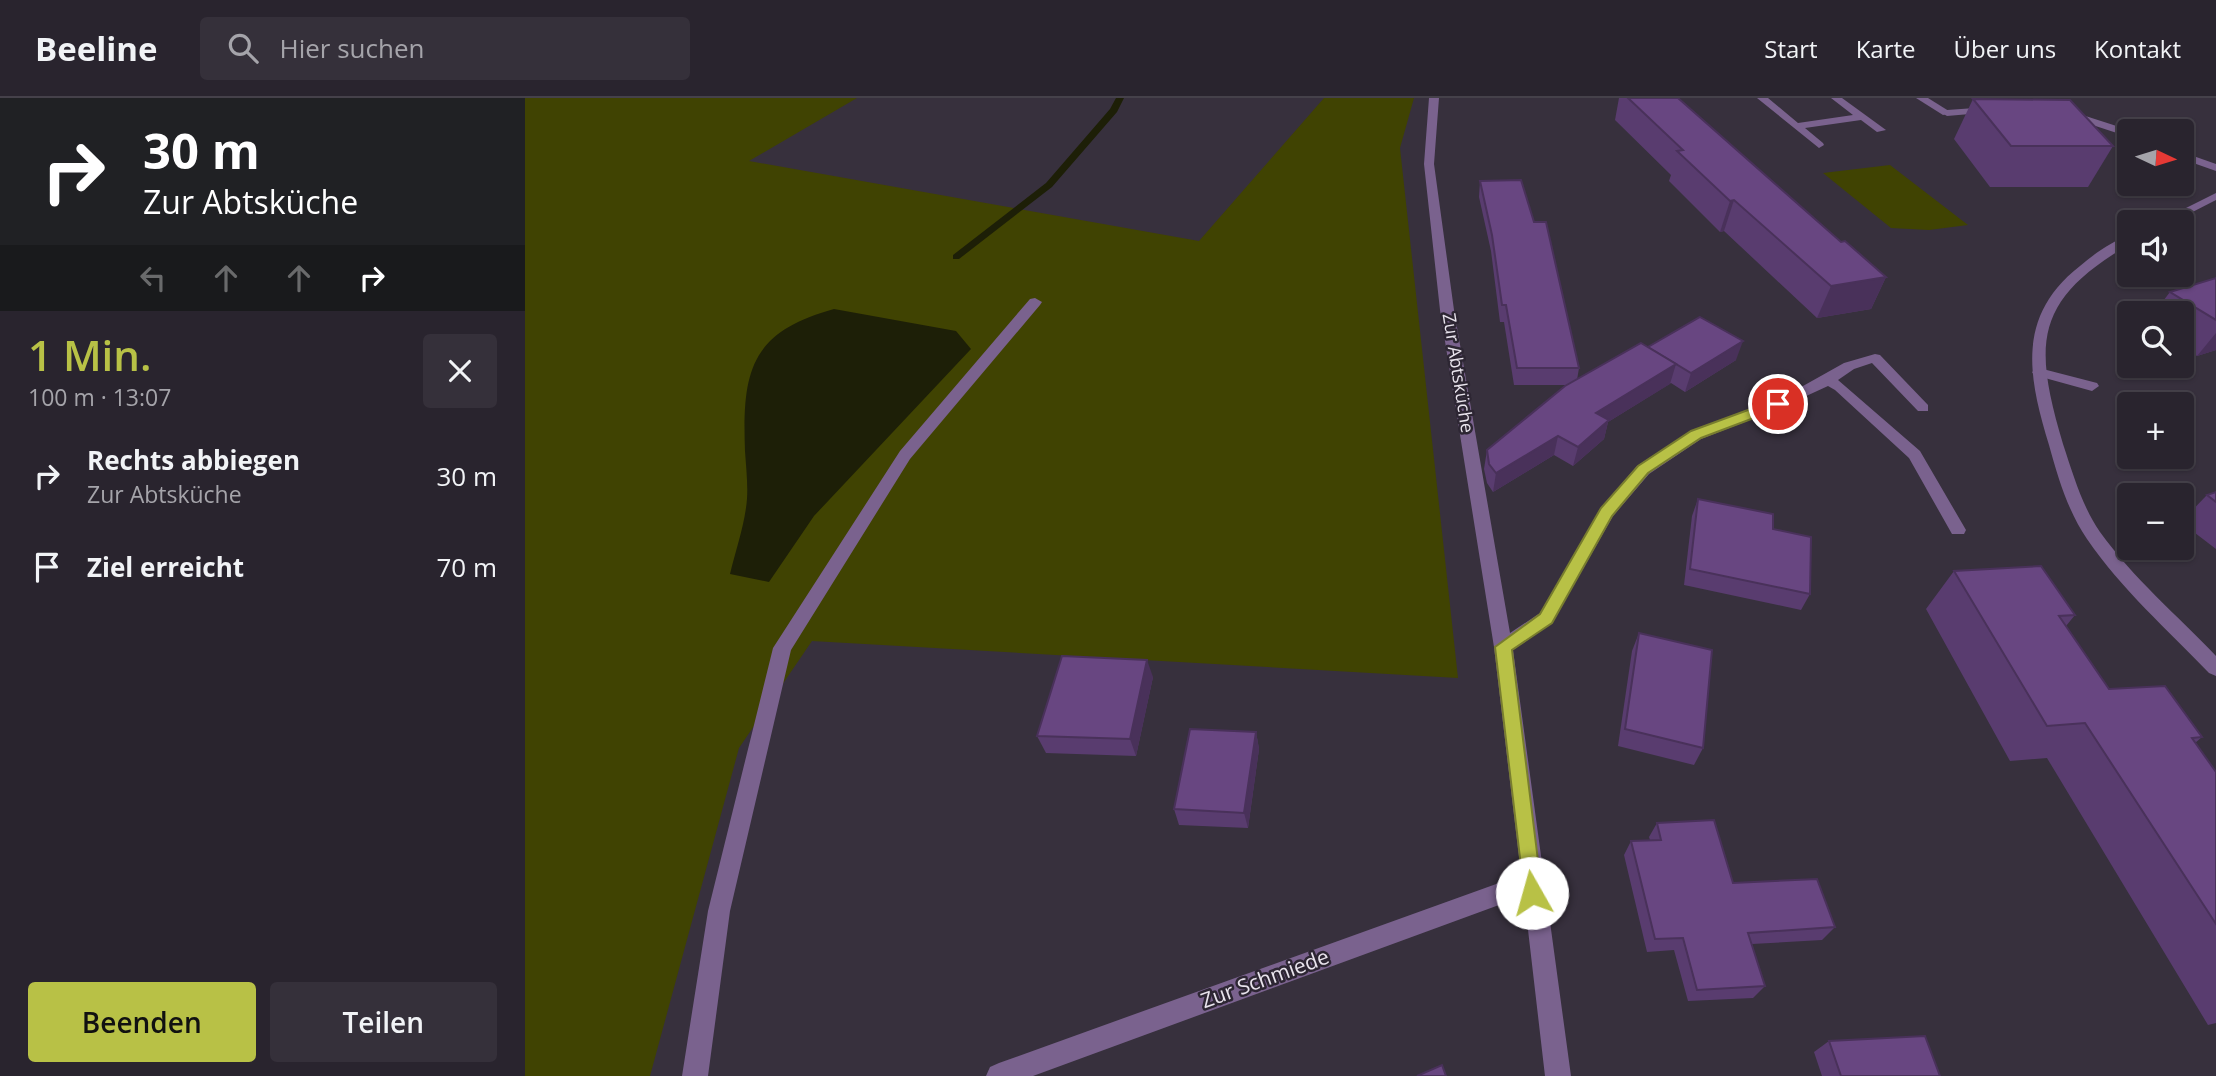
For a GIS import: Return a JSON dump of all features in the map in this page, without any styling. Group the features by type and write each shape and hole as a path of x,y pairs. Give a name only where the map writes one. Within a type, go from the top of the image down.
{"street":[{"name":"Zur Abtsküche","path":"1434,98 1430,114 1430,177 1447,310 1503,647 1532,893 1558,1076"},
{"path":"1762,98 1819,145"},
{"path":"1836,98 1881,130"},
{"path":"1921,98 1947,113 1999,109"},
{"path":"2051,110 2117,130"},
{"path":"1796,125 1862,117"},
{"path":"2195,160 2216,168"},
{"path":"2188,210 2216,196"},
{"path":"2117,246 2095,257 2074,273 2045,313 2037,339 2039,372 2051,429 2068,482 2098,542 2216,667"},
{"path":"695,1076 719,911 782,648 905,455 1035,302"},
{"path":"1503,647 1546,618 1607,512 1643,470 1696,435 1778,404 1828,380 1849,366 1875,358 1923,408"},
{"path":"2039,372 2092,386"},
{"path":"1828,380 1840,387 1915,455 1958,530"},
{"name":"Zur Schmiede","path":"999,1076 1499,894 1532,893"}],"shaded area":[{"path":"525,98 857,98 749,161 1199,241 1324,98 1414,98 1400,148 1458,678 812,641 739,748 650,1076 525,1076"},
{"path":"1890,165 1968,225 1929,230 1891,228 1823,173"},
{"path":"834,309 956,331 971,349 814,516 769,582 730,574 747,499 746,398 757,358 769,343 785,330 806,318"}],"building":[{"path":"1628,98 1678,98 1841,242 1845,241 1886,277 1831,286 1734,200 1730,201 1677,151 1683,150"},
{"path":"1973,99 2070,100 2113,146 2011,146"},
{"path":"1521,180 1534,222 1546,222 1579,368 1517,368 1506,305 1502,305 1492,235 1480,181"},
{"path":"2216,278 2216,320 2194,307 2194,301 2185,301 2170,292 2194,287 2194,285"},
{"path":"1700,317 1743,341 1691,373 1648,347"},
{"path":"1641,343 1676,364 1596,413 1609,420 1578,447 1558,436 1496,473 1489,464 1487,450 1565,386"},
{"path":"2216,492 2216,502 2207,495"},
{"path":"1698,499 1773,514 1773,529 1811,537 1810,594 1690,569"},
{"path":"2041,566 2075,615 2059,616 2109,689 2165,686 2202,737 2192,738 2216,772 2216,924 2085,723 2047,726 1954,571"},
{"path":"1639,633 1712,650 1703,748 1625,729"},
{"path":"1062,656 1147,660 1130,739 1037,736"},
{"path":"1190,729 1256,732 1244,813 1174,809"},
{"path":"1714,820 1733,883 1817,879 1835,927 1748,933 1765,986 1697,990 1683,938 1655,939 1631,841 1661,840 1657,823"},
{"path":"1925,1036 1940,1076 1841,1076 1829,1041"},
{"path":"1442,1065 1446,1076 1417,1076"}],"waterway":[{"path":"956,257 1049,185 1114,110 1120,98"}],"route":[{"path":"1532,893 1503,647 1546,618 1607,512 1643,470 1696,435 1778,404"}]}
